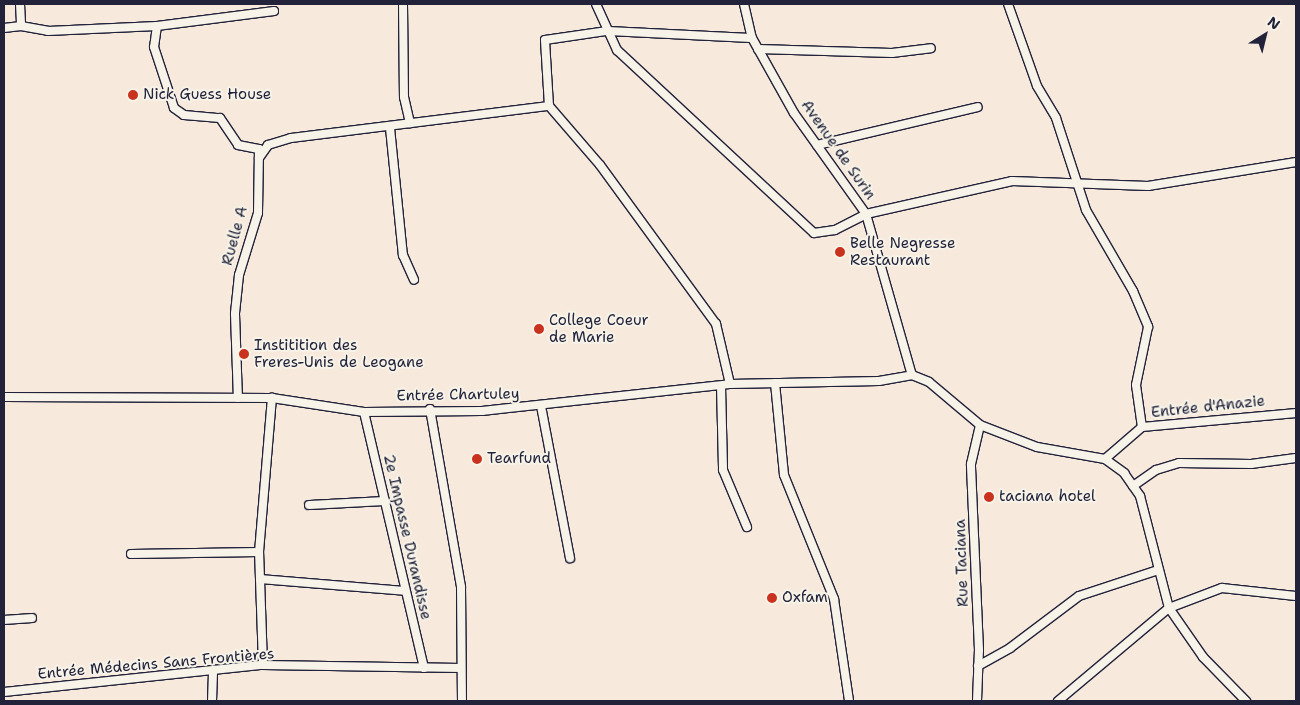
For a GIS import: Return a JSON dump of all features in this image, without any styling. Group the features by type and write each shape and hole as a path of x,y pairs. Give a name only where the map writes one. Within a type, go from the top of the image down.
{"street":[{"path":"20,4 22,26"},
{"path":"402,4 404,97 410,124"},
{"path":"596,4 617,50 814,233 835,230 866,214 1012,181 1148,186 1296,162"},
{"name":"Avenue de Surin","path":"744,4 752,38 758,49 817,145 866,214 912,375"},
{"path":"1008,4 1037,86 1056,118 1079,182 1086,210 1148,327 1136,385 1142,427"},
{"path":"4,28 22,26 48,32 157,26 274,11"},
{"path":"157,26 154,47 174,108 184,115 220,118 238,145 259,149 258,158"},
{"path":"730,384 711,317 606,173 549,106 545,40 607,31 752,38"},
{"path":"758,49 892,53 931,48"},
{"path":"258,158 268,145 291,138 390,128 549,106"},
{"path":"817,145 978,107"},
{"path":"390,128 404,255 414,280"},
{"name":"Ruelle A","path":"238,398 235,314 240,275 258,213 258,158"},
{"path":"912,375 929,382 980,425 1037,447 1105,459 1133,486 1153,535 1158,570 1169,608 1203,657 1246,701"},
{"name":"Entrée Chartuley","path":"4,397 28,394 272,398 364,412 541,406 730,384 880,381 912,375"},
{"path":"775,383 784,475 834,599 849,701"},
{"path":"721,386 722,470 747,527"},
{"path":"263,665 259,552 272,398"},
{"path":"541,406 570,558"},
{"path":"430,409 461,586 460,668 462,701"},
{"name":"2e Impasse Durandisse","path":"364,412 424,668"},
{"name":"Entrée d'Anazie","path":"1105,459 1142,427 1296,412"},
{"name":"Rue Taciana","path":"977,701 978,666 971,464 980,425"},
{"path":"1133,486 1156,470 1179,463 1251,464 1296,458"},
{"path":"309,505 384,501"},
{"path":"131,554 259,552"},
{"path":"978,666 1010,648 1079,596 1158,570"},
{"path":"260,579 405,591"},
{"path":"1058,701 1169,608 1222,588 1296,596"},
{"path":"4,620 32,618"},
{"name":"Entrée Médecins Sans Frontières","path":"4,692 263,665 460,668"},
{"path":"212,671 212,701"}],"place":[{"name":"Nick Guess House","path":"133,95"},
{"name":"Belle Negresse Restaurant","path":"840,252"},
{"name":"College Coeur de Marie","path":"539,329"},
{"name":"Institition des Freres-Unis de Leogane","path":"244,354"},
{"name":"Tearfund","path":"477,459"},
{"name":"taciana hotel","path":"989,497"},
{"name":"Oxfam","path":"772,598"}]}
